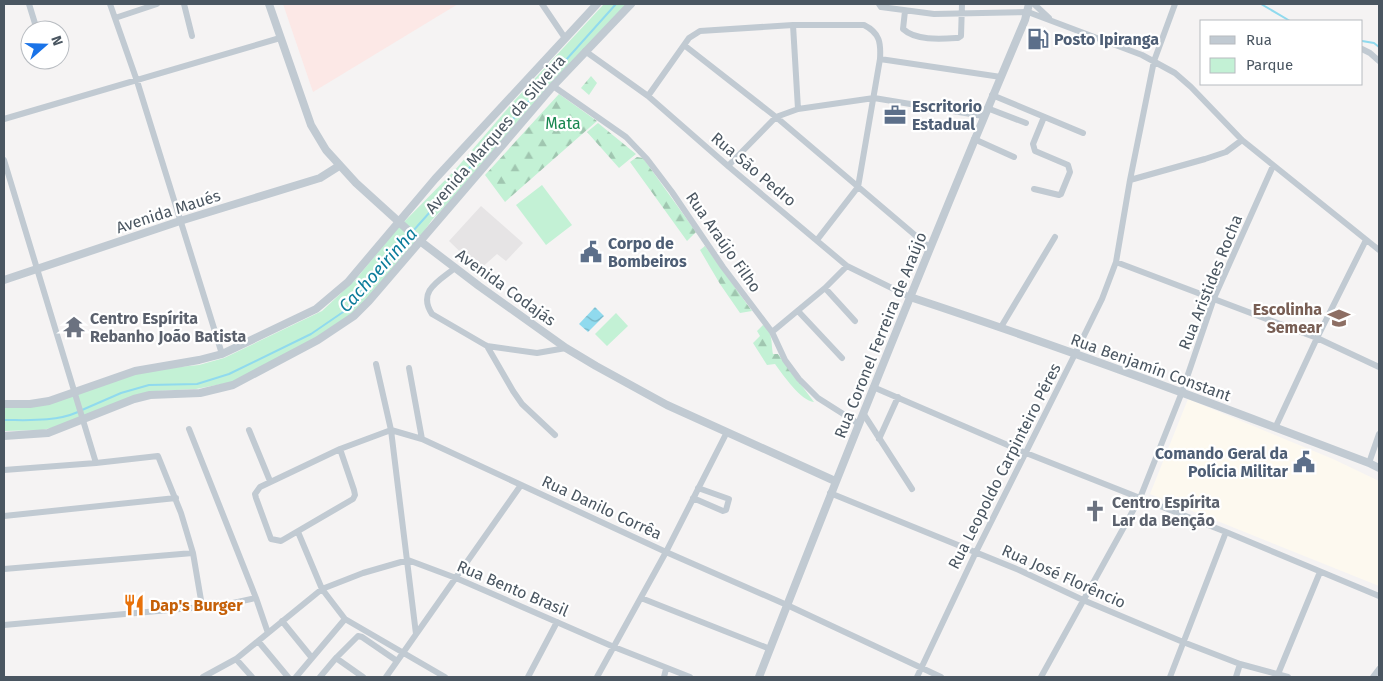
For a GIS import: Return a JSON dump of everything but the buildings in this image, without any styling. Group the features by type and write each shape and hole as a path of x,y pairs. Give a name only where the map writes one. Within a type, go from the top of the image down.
{"street":[{"path":"29,4 34,20"},
{"path":"110,4 137,81 222,354"},
{"path":"115,18 157,4"},
{"path":"184,4 192,36"},
{"name":"Avenida Codajás","path":"269,4 311,125 326,150 339,166 418,239 566,348 667,405 835,481"},
{"path":"542,4 564,38"},
{"name":"Avenida Marques da Silveira","path":"4,404 30,404 49,401 75,394 135,371 222,354 316,309 348,282 401,223 434,179 597,4"},
{"name":"Avenida Marques da Silveira","path":"4,436 48,433 134,399 150,395 200,393 232,385 290,356 354,316 370,301 418,239 553,86 631,4"},
{"path":"879,4 881,7 934,14 1028,12 1142,54 1175,74 1191,87 1242,140 1379,250"},
{"path":"905,11 902,25 904,31 912,35 935,39 960,38 962,4"},
{"name":"Rua Coronel Ferreira de Araújo","path":"759,677 830,493 929,247 1028,12 1029,4"},
{"path":"1034,4 1052,21"},
{"name":"Rua Leopoldo Carpinteiro Péres","path":"917,677 976,552 1102,299 1116,262 1154,61 1175,4"},
{"path":"793,25 798,109"},
{"path":"648,96 693,34 703,30 793,25 864,25 872,30 878,36 881,45 880,59 858,187 817,240"},
{"path":"4,120 280,38"},
{"path":"684,45 776,117 929,247"},
{"path":"1363,50 1379,61"},
{"name":"Rua São Pedro","path":"586,51 648,96 847,266 910,297"},
{"path":"880,59 1000,77"},
{"name":"Rua Araújo Filho","path":"553,86 626,137 647,159 723,267 772,332 785,360 799,379 818,398 859,424"},
{"path":"992,95 1083,132"},
{"path":"728,166 776,117 798,109 874,98 983,116"},
{"path":"987,108 1026,123"},
{"path":"1034,189 1059,195 1070,172 1068,165 1035,151 1033,147 1044,117"},
{"path":"974,139 1014,157"},
{"path":"1130,180 1226,152 1242,140"},
{"path":"4,160 96,463"},
{"name":"Avenida Maués","path":"4,280 180,221 320,178 339,166"},
{"name":"Rua Aristides Rocha","path":"1041,677 1140,498 1182,392 1214,298 1273,166"},
{"path":"1001,327 1055,237"},
{"path":"1276,426 1366,240"},
{"path":"1116,262 1317,338 1379,367"},
{"path":"772,332 825,288 847,266"},
{"path":"455,268 431,288 426,297 426,305 432,314 487,346 537,353 566,348"},
{"path":"825,288 855,321"},
{"name":"Rua Benjamín Constant","path":"910,297 1001,327 1276,426 1369,462 1379,468"},
{"path":"798,311 842,358"},
{"path":"487,346 517,398 556,435"},
{"path":"376,364 391,430 416,634"},
{"path":"409,368 422,439"},
{"path":"873,387 1026,453 1226,532 1379,596"},
{"path":"879,439 898,397"},
{"path":"863,413 912,489"},
{"path":"189,429 268,632"},
{"path":"249,430 270,482"},
{"path":"340,449 355,495 353,499 281,541 271,539 256,498 257,490 340,449 391,430"},
{"name":"Rua Danilo Corrêa","path":"391,430 422,439 941,677"},
{"path":"597,677 666,552 727,432"},
{"path":"1369,462 1379,434"},
{"path":"4,470 158,456 176,498 193,553 202,606"},
{"path":"386,677 521,485"},
{"path":"693,498 723,511 726,510 730,502 728,499 698,488"},
{"name":"Rua José Florêncio","path":"830,493 1019,570 1083,600 1183,642 1240,664 1288,677"},
{"path":"4,516 176,498"},
{"path":"298,532 322,589 345,619 445,677"},
{"path":"1170,677 1226,532"},
{"path":"4,569 193,553"},
{"path":"207,677 236,659 322,589 363,573 408,560"},
{"name":"Rua Bento Brasil","path":"408,560 456,578 666,669 690,677"},
{"path":"1278,674 1320,572"},
{"path":"4,625 224,604 256,598"},
{"path":"641,598 770,648"},
{"path":"296,677 345,619"},
{"path":"282,621 312,658"},
{"path":"528,677 557,622"},
{"path":"320,677 358,636 397,661"},
{"path":"258,641 288,677"},
{"path":"336,658 364,677"},
{"path":"236,659 252,677"},
{"path":"1236,677 1240,664"},
{"path":"664,677 666,669"},
{"path":"1373,677 1379,669"}],"shaded area":[{"path":"283,4 458,4 313,92"},
{"path":"481,206 523,243 506,261 497,254 479,270 449,241"},
{"path":"1188,399 1333,459 1379,481 1379,586 1150,494"}],"green space":[{"path":"604,4 629,4 501,147 432,220 415,244 354,314 311,341 232,382 196,389 140,394 56,427 42,430 4,431 4,406 23,406 117,378 159,369 199,365 224,358 322,311 356,279 398,228 455,170 514,101"},
{"path":"591,76 597,83 589,95 581,88"},
{"name":"Mata","path":"559,94 597,121 505,202 485,175"},
{"path":"598,123 636,154 619,168 587,132"},
{"path":"637,157 643,158 696,232 687,241 630,162"},
{"path":"542,185 572,225 546,245 516,205"},
{"path":"705,246 752,311 740,313 700,250"},
{"path":"616,313 628,326 607,346 595,334"},
{"path":"763,325 770,334 773,354 778,354 814,402 809,401 798,392 787,381 775,364 767,365 753,343 760,336 757,331"}],"water":[{"path":"595,307 604,316 588,332 579,324"}],"waterway":[{"name":"Cachoeirinha","path":"413,231 616,4"},
{"name":"Cachoeirinha","path":"1261,4 1288,20"},
{"name":"Cachoeirinha","path":"1363,41 1374,43 1379,47"},
{"name":"Cachoeirinha","path":"82,410 121,393 149,385 197,384 229,374 311,334 346,310 409,234"},
{"name":"Cachoeirinha","path":"4,420 51,419 78,412"}],"place":[{"name":"Posto Ipiranga","path":"1038,39"},
{"name":"Escritorio Estadual","path":"895,115"},
{"name":"Corpo de Bombeiros","path":"591,252"},
{"name":"Escolinha Semear","path":"1339,318"},
{"name":"Centro Espírita Rebanho João Batista","path":"74,327"},
{"name":"Comando Geral da Polícia Militar","path":"1304,462"},
{"name":"Centro Espírita Lar da Benção","path":"1095,511"},
{"name":"Dap's Burger","path":"134,605"}]}
